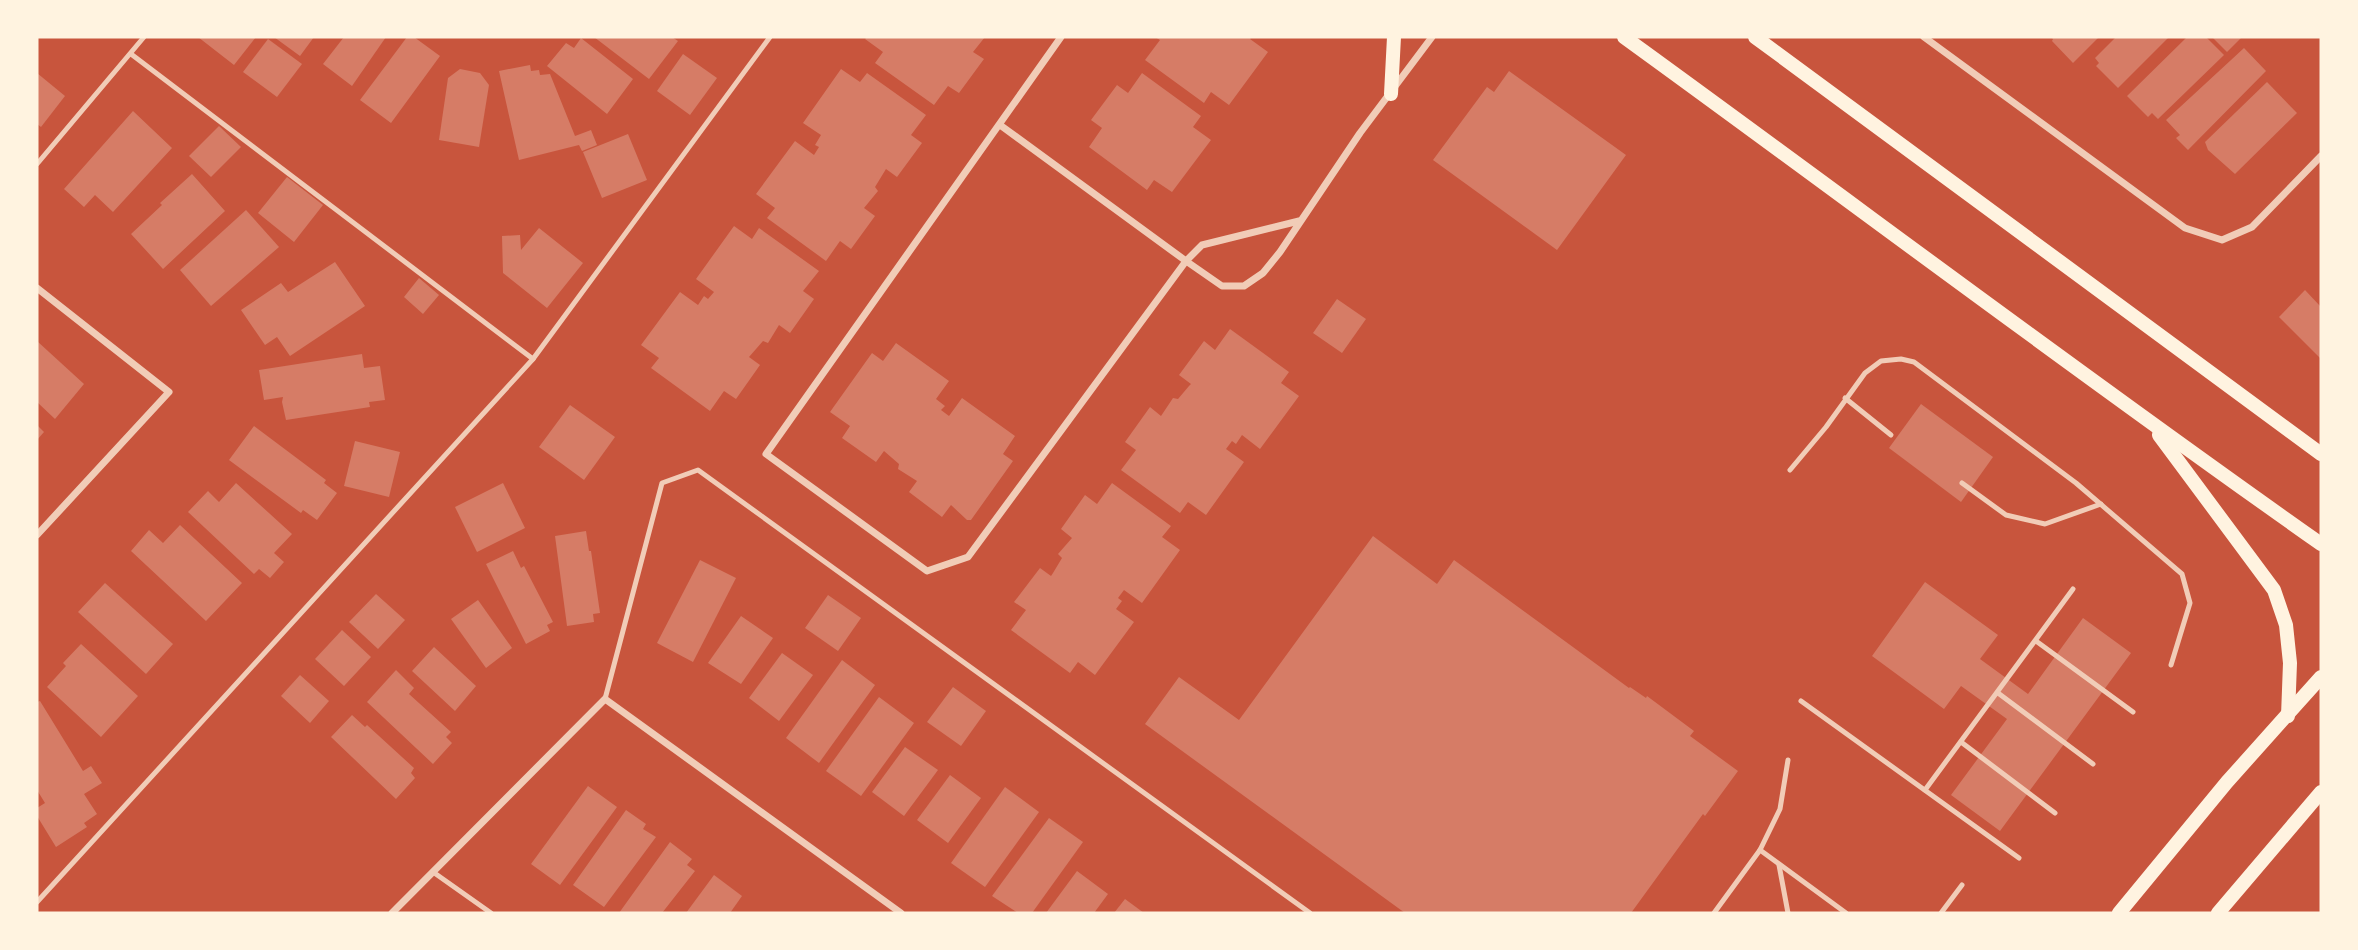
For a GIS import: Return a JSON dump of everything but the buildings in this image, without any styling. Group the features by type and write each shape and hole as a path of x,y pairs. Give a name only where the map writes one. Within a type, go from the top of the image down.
{"main road":[{"path":"1391,94 1394,37"},
{"path":"1625,37 1889,229 2151,425 2321,544"},
{"path":"1755,37 2321,454"},
{"path":"2151,425 2274,590 2286,625 2289,650 2288,716"},
{"path":"2300,439 2321,443"},
{"path":"2119,913 2227,782 2321,677"},
{"path":"2218,913 2317,798"}],"street":[{"path":"1061,37 766,454 927,571 968,557 1186,261 1202,245 1299,221"},
{"path":"1000,125 1222,286 1244,286 1263,272 1280,252 1360,134 1432,37"},
{"path":"1924,37 2185,228 2222,240 2252,227 2321,156"},
{"path":"37,288 169,392 37,535"},
{"path":"392,913 605,699 901,913"}],"lane":[{"path":"37,164 144,37"},
{"path":"37,902 533,359 770,37"},
{"path":"131,54 533,359"},
{"path":"1790,470 1826,427 1865,373 1881,362 1901,359 1914,362 2076,483 2182,574 2190,603 2171,665"},
{"path":"1845,398 1891,435"},
{"path":"605,699 662,483 698,470 1310,913"},
{"path":"1962,483 2006,515 2045,524 2101,504"},
{"path":"1925,790 2073,589"},
{"path":"2036,641 2133,712"},
{"path":"1998,693 2093,764"},
{"path":"1801,701 2019,858"},
{"path":"1961,742 2055,813"},
{"path":"1714,913 1759,850 1780,809 1788,760"},
{"path":"1759,850 1846,913"},
{"path":"1779,865 1788,913"},
{"path":"433,872 491,913"},
{"path":"1941,913 1962,885"}]}
